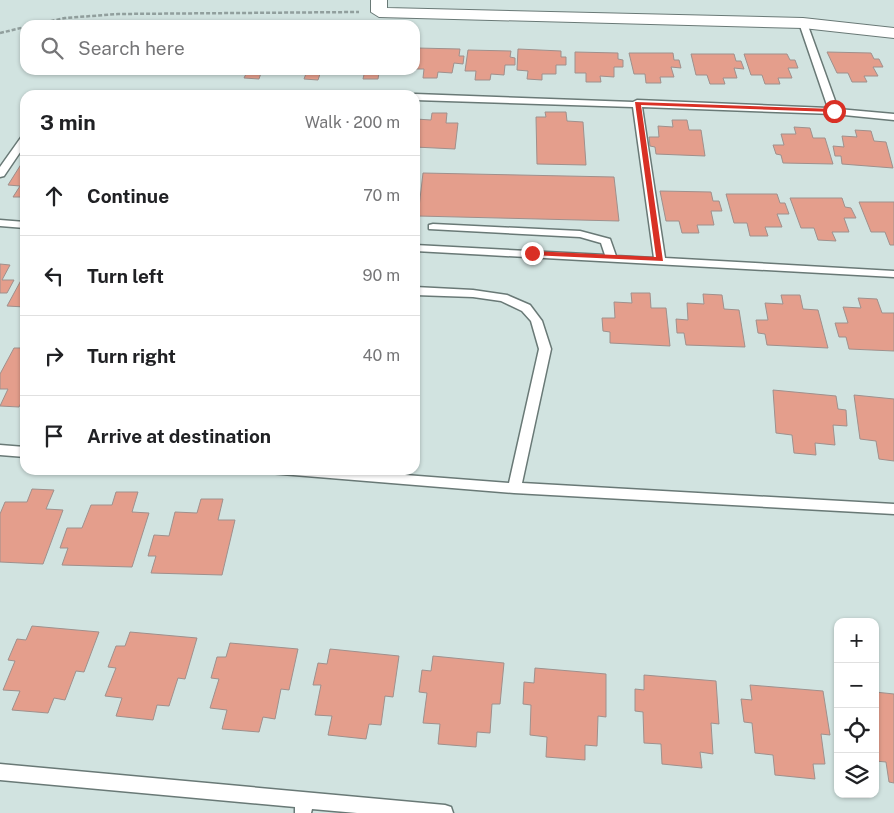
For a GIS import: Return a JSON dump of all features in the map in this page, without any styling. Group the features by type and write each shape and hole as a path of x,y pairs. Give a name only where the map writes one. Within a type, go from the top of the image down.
{"street":[{"path":"379,6 804,23 894,33"}],"lane":[{"path":"804,23 834,111"},
{"path":"420,97 834,111 894,117"},
{"path":"637,103 660,259"},
{"path":"0,174 20,145"},
{"path":"0,223 20,225"},
{"path":"433,227 580,234 606,241 610,257"},
{"path":"420,248 660,259 894,274"},
{"path":"420,291 496,295 526,308 540,327 545,349 514,488"},
{"path":"0,450 20,452"},
{"path":"341,475 514,488 894,509"},
{"path":"0,772 304,807 445,813"}],"path":[{"path":"56,20 118,14 379,6"},
{"path":"0,33 20,28"}],"building":[{"path":"420,48 460,49 459,56 464,56 463,64 454,63 452,73 438,72 437,78 423,78 424,69 420,69"},
{"path":"518,49 561,51 561,57 566,57 566,65 556,65 556,74 542,74 542,80 527,79 528,71 517,70"},
{"path":"468,50 511,51 510,57 515,58 515,65 505,65 504,75 491,74 490,80 475,80 476,71 465,71"},
{"path":"575,52 618,53 618,59 623,60 623,67 614,67 614,77 600,76 601,82 586,82 586,73 575,73"},
{"path":"827,52 871,53 874,59 879,59 883,67 873,67 878,76 864,76 867,82 852,82 848,73 837,73"},
{"path":"629,53 673,53 674,60 679,60 681,68 671,67 674,77 660,77 661,83 646,83 645,74 634,74"},
{"path":"691,54 734,54 736,61 741,61 744,69 734,68 737,78 723,78 725,84 710,84 707,75 696,75"},
{"path":"744,54 787,54 790,60 795,60 798,68 788,68 792,78 778,78 780,84 765,84 762,75 751,75"},
{"path":"246,75 260,75 259,79 244,78"},
{"path":"306,75 320,75 318,80 304,79"},
{"path":"364,75 379,75 378,79 363,79"},
{"path":"545,112 566,112 567,121 583,122 586,165 537,164 536,117 546,117"},
{"path":"432,113 447,113 446,123 458,123 455,149 420,147 420,119 431,120"},
{"path":"672,120 687,120 689,130 701,130 705,156 656,154 655,147 650,146 649,137 659,137 658,126 673,127"},
{"path":"794,127 810,128 813,138 825,138 833,164 783,163 781,155 776,154 773,145 784,145 781,134 796,134"},
{"path":"855,130 871,131 874,141 886,142 893,168 842,164 841,156 835,156 833,146 844,147 842,136 857,137"},
{"path":"20,166 20,186 8,185"},
{"path":"423,173 614,177 619,221 420,216"},
{"path":"20,186 20,197 13,197"},
{"path":"660,191 711,192 713,201 719,201 722,211 711,211 714,225 697,225 699,233 682,233 679,221 666,221"},
{"path":"726,194 777,194 780,203 785,203 789,214 777,214 782,227 765,227 768,236 750,236 747,223 734,223"},
{"path":"790,198 842,198 845,207 851,208 856,218 844,218 849,232 832,232 836,241 818,240 814,228 801,228"},
{"path":"859,202 894,202 894,245 890,245 885,232 871,232"},
{"path":"0,264 10,265 2,280 14,280 7,293 0,293"},
{"path":"20,282 20,307 7,306"},
{"path":"631,293 650,293 651,308 666,308 670,346 610,343 610,332 603,331 602,318 615,318 614,302 632,303"},
{"path":"703,294 722,295 724,309 739,310 745,347 686,345 684,333 677,333 676,319 688,320 687,303 704,304"},
{"path":"781,295 800,295 803,309 818,310 828,348 767,345 765,334 758,333 756,320 768,320 765,303 783,304"},
{"path":"858,298 877,299 882,313 894,313 894,351 849,349 846,337 839,337 835,323 848,323 843,307 861,308"},
{"path":"14,348 20,348 19,407 0,406 8,389 0,389 0,374"},
{"path":"773,390 836,396 838,409 846,410 847,426 833,425 835,445 815,443 816,455 794,453 792,435 776,433"},
{"path":"854,395 894,399 894,461 879,459 876,441 860,439"},
{"path":"32,489 54,490 46,509 63,510 43,564 0,562 0,514 5,502 27,502"},
{"path":"116,492 138,492 132,512 149,513 132,567 62,565 68,548 60,548 67,528 82,528 91,505 112,505"},
{"path":"201,499 223,499 218,520 235,520 222,575 151,573 156,556 148,556 154,535 169,536 175,512 197,513"},
{"path":"32,626 99,632 84,672 76,671 65,700 54,698 48,713 12,710 20,691 3,690 15,661 8,660 17,639 26,640"},
{"path":"130,632 197,638 185,679 178,678 169,706 157,705 153,720 116,716 122,698 105,696 116,668 108,667 116,646 125,646"},
{"path":"230,643 298,649 289,690 281,689 275,719 263,717 259,732 222,729 227,710 210,708 219,679 211,678 217,657 226,657"},
{"path":"330,649 399,656 393,697 385,696 381,725 369,724 366,739 328,735 332,716 315,715 321,685 313,685 318,663 327,664"},
{"path":"433,656 504,663 500,704 492,704 490,733 477,732 476,747 438,744 440,724 423,723 427,693 419,692 422,670 431,671"},
{"path":"535,668 606,674 606,717 598,716 597,746 585,745 585,760 546,757 547,737 530,735 531,705 523,704 524,682 534,683"},
{"path":"644,675 716,681 719,724 711,723 713,754 700,752 702,768 662,764 661,744 644,743 643,712 635,711 635,689 644,690"},
{"path":"750,685 823,691 830,735 821,734 825,764 813,764 815,779 775,775 773,755 755,753 752,723 744,722 741,699 752,700"},
{"path":"879,692 894,694 894,783 889,782 886,762 879,761"}],"route":[{"path":"532,253 660,259 637,103 834,111"}]}
